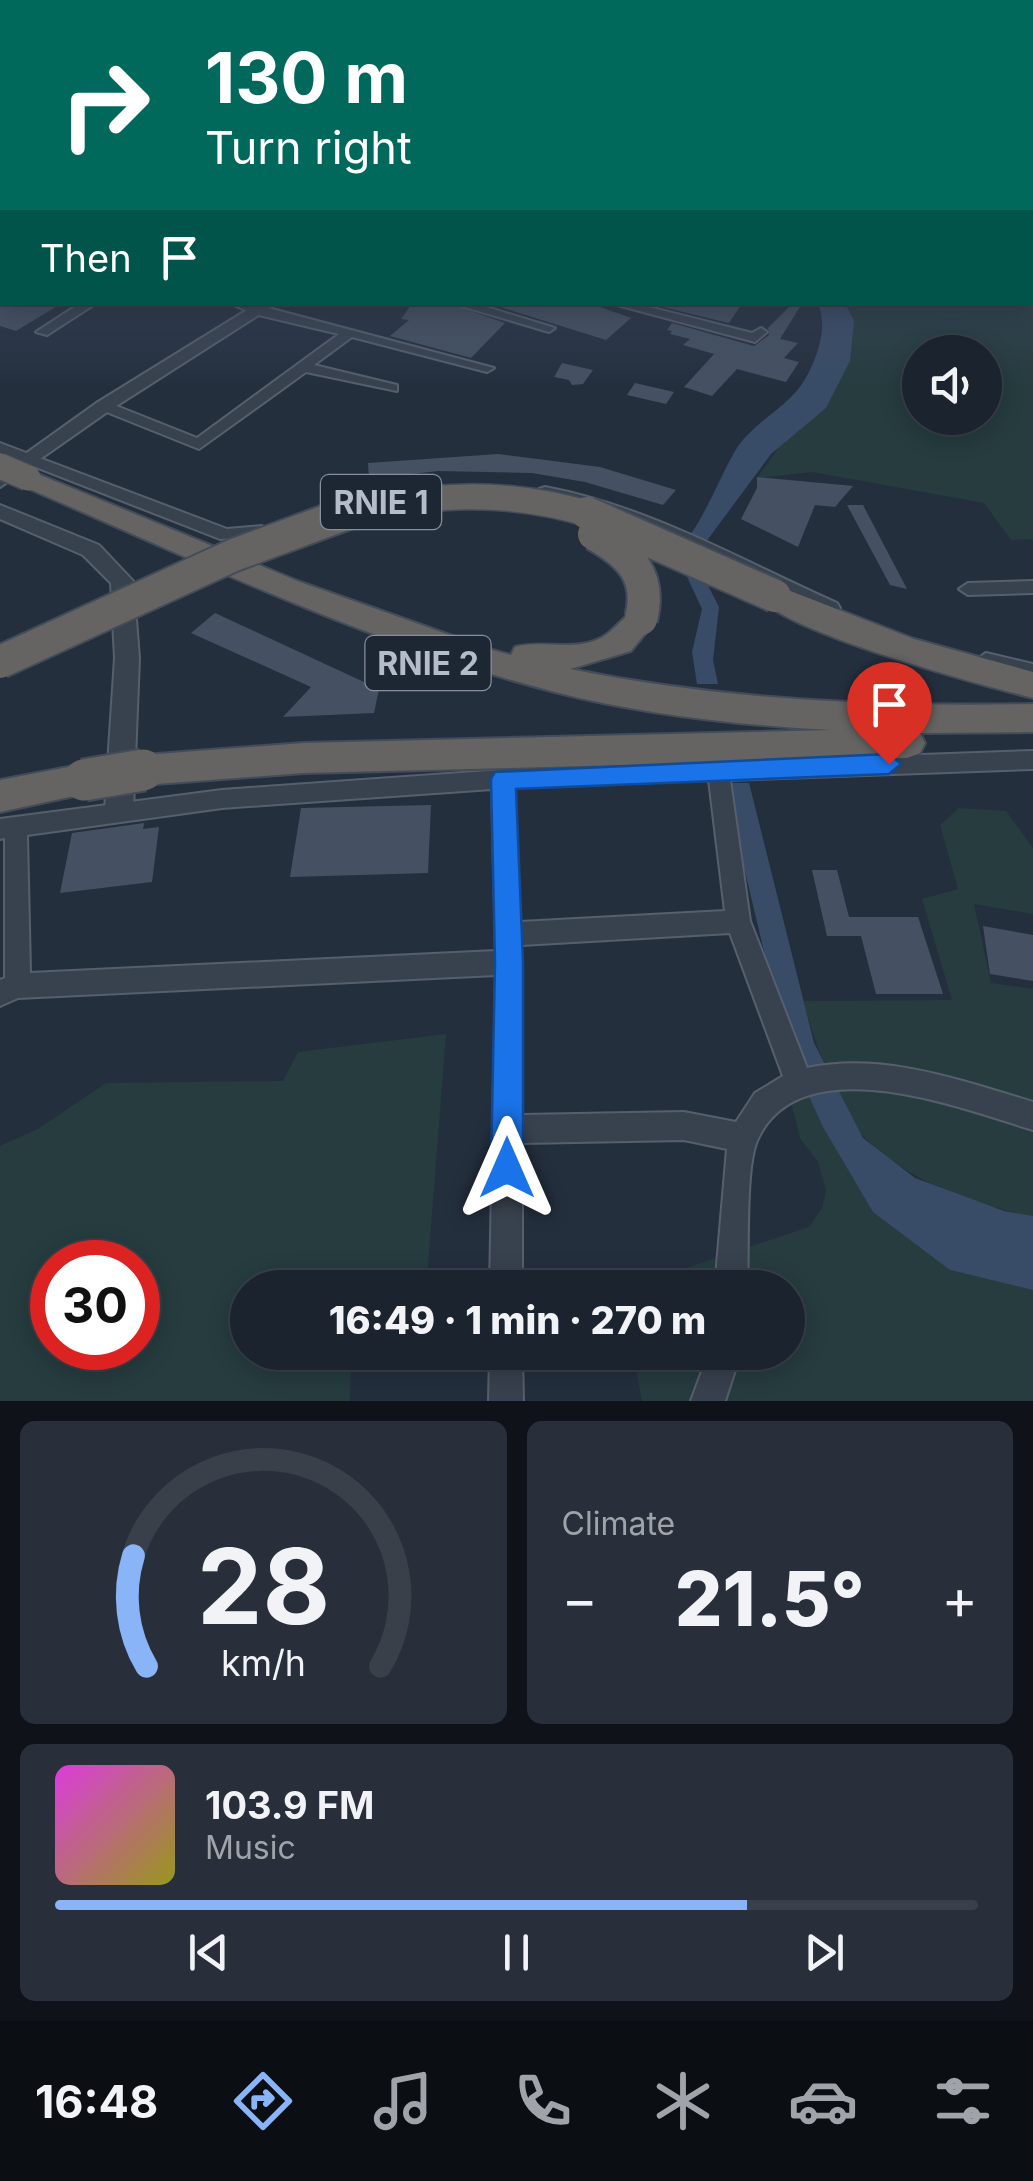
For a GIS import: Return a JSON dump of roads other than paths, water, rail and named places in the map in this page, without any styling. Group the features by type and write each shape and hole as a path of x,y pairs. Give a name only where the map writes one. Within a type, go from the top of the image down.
{"highway":[{"name":"RNIE 2","path":"9,481 425,640 558,680 732,710 854,719 1033,718"},
{"name":"RNIE 2","path":"9,481 341,634 479,679 691,722 872,744"},
{"name":"RNIE 1","path":"0,662 282,533 364,505 426,496 491,496 579,510 851,631 955,666 1033,685"},
{"path":"0,686 292,542 359,519 415,508 500,510 560,521 590,532 636,563 647,594 641,619 624,641 580,657 509,654 425,640"},
{"path":"5,817 84,780 143,770 304,758 1033,741"}],"street":[{"path":"42,332 87,305"},
{"path":"465,305 548,328"},
{"path":"624,305 755,338 760,332"},
{"path":"9,481 104,406 263,308 348,334 487,368"},
{"path":"104,406 199,444 348,334"},
{"path":"303,367 392,388"},
{"path":"0,448 9,481 122,581 127,658 120,810"},
{"path":"9,481 242,536 356,500 460,487 526,489 588,500 623,508 685,535 812,600 877,627 1033,671"},
{"path":"968,589 1033,588"},
{"path":"509,962 9,990 5,817 503,779 1033,760"},
{"path":"718,770 738,921 798,1081"},
{"path":"503,779 509,962 506,1270"},
{"path":"508,934 738,921"},
{"path":"732,1270 743,1138 763,1101 798,1081 864,1076 930,1083 1033,1116"},
{"path":"507,1129 684,1126 743,1138"},
{"path":"506,1370 506,1401"},
{"path":"708,1401 718,1370"}],"water":[{"path":"818,305 846,305 854,321 850,361 826,408 771,454 694,558 719,607 713,660 718,684 697,684 692,652 702,609 676,553 702,516 742,441 795,393 807,375 822,333"},
{"path":"724,783 749,783 814,1043 863,1138 915,1178 1004,1211 1033,1216 1033,1290 950,1270 873,1212 823,1127 787,1048"}]}
